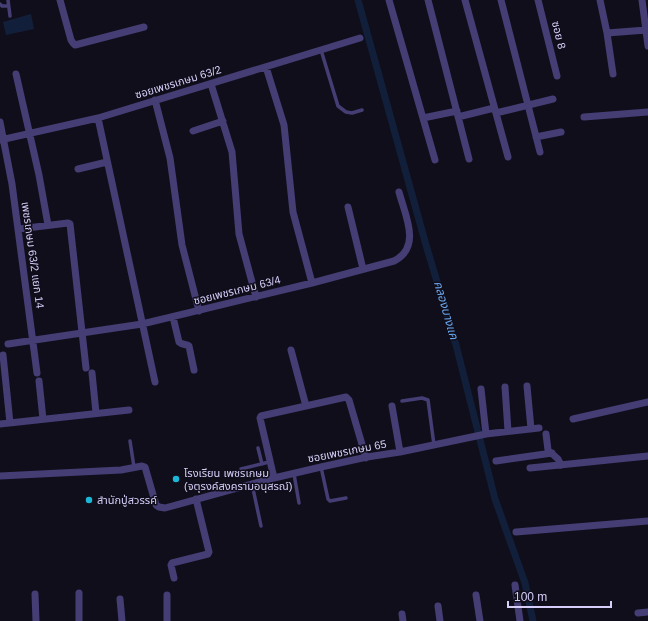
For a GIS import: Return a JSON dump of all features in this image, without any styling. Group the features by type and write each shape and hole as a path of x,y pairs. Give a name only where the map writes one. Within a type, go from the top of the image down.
{"street":[{"path":"60,0 71,40 76,45 144,27"},
{"path":"389,0 435,160"},
{"path":"428,0 469,159"},
{"path":"466,0 508,157"},
{"path":"501,0 540,152"},
{"name":"ซอย 8","path":"538,0 557,76"},
{"path":"600,0 613,74"},
{"path":"642,0 648,46"},
{"path":"607,33 647,32"},
{"name":"ซอยเพชรเกษม 63/2","path":"2,140 30,132 98,118 360,38"},
{"path":"266,67 284,125 293,212 312,283"},
{"path":"16,74 30,132 48,225"},
{"path":"211,84 232,152 239,234 256,297"},
{"path":"423,118 495,110 553,99"},
{"path":"155,100 172,165 176,213 182,245 199,311"},
{"path":"584,117 648,112"},
{"path":"98,118 154,382"},
{"path":"193,132 223,121"},
{"name":"เพชรเกษม 63/2 แยก 14","path":"0,122 19,229 37,373"},
{"path":"536,137 561,132"},
{"path":"78,169 108,162"},
{"name":"ซอยเพชรเกษม 63/4","path":"4,345 142,324 312,283 394,260 401,257 408,249 410,238 399,192"},
{"path":"348,207 363,269"},
{"path":"19,229 70,224 86,368"},
{"path":"173,317 179,342 189,346 194,370"},
{"path":"291,350 306,406"},
{"path":"3,355 10,423"},
{"path":"92,373 96,413"},
{"path":"38,381 43,419"},
{"path":"527,386 531,429"},
{"path":"505,387 508,431"},
{"path":"481,389 485,434"},
{"path":"274,478 266,462 260,418 262,416 346,397 348,398 366,458"},
{"path":"573,419 648,402"},
{"path":"392,406 400,452"},
{"path":"0,424 129,410"},
{"name":"ซอยเพชรเกษม 65","path":"134,467 145,467 156,505 165,508 274,478 321,467 473,438 485,434 539,428"},
{"path":"546,434 548,450 561,465"},
{"path":"496,461 552,453"},
{"path":"530,468 648,456"},
{"path":"0,476 121,470 134,467"},
{"path":"174,578 171,568 172,564 208,554 209,552 196,499"},
{"path":"516,532 648,521"},
{"path":"515,585 520,621"},
{"path":"78,593 79,621"},
{"path":"35,594 36,621"},
{"path":"167,595 168,621"},
{"path":"476,595 480,621"},
{"path":"120,599 122,621"},
{"path":"438,606 440,621"},
{"path":"638,613 648,612"}],"lane":[{"path":"8,0 10,16"},
{"path":"0,4 2,6 8,6"},
{"path":"321,50 338,106 346,112 352,113 362,110"},
{"path":"402,401 422,398 428,400 434,445"},
{"path":"130,441 134,467"},
{"path":"241,469 266,462 258,448"},
{"path":"321,467 328,499 330,501 346,498"},
{"path":"294,474 299,503"},
{"path":"252,484 261,526"}],"water":[{"path":"31,14 34,29 6,35 3,22"}],"waterway":[{"name":"คลองบางแค","path":"358,0 426,245 456,345 495,499 525,583 533,621"}],"place":[{"name":"โรงเรียน เพชรเกษม (จตุรงค์สงครามอนุสรณ์)","path":"176,479"},
{"name":"สำนักปู่สวรรค์","path":"89,500"}]}
